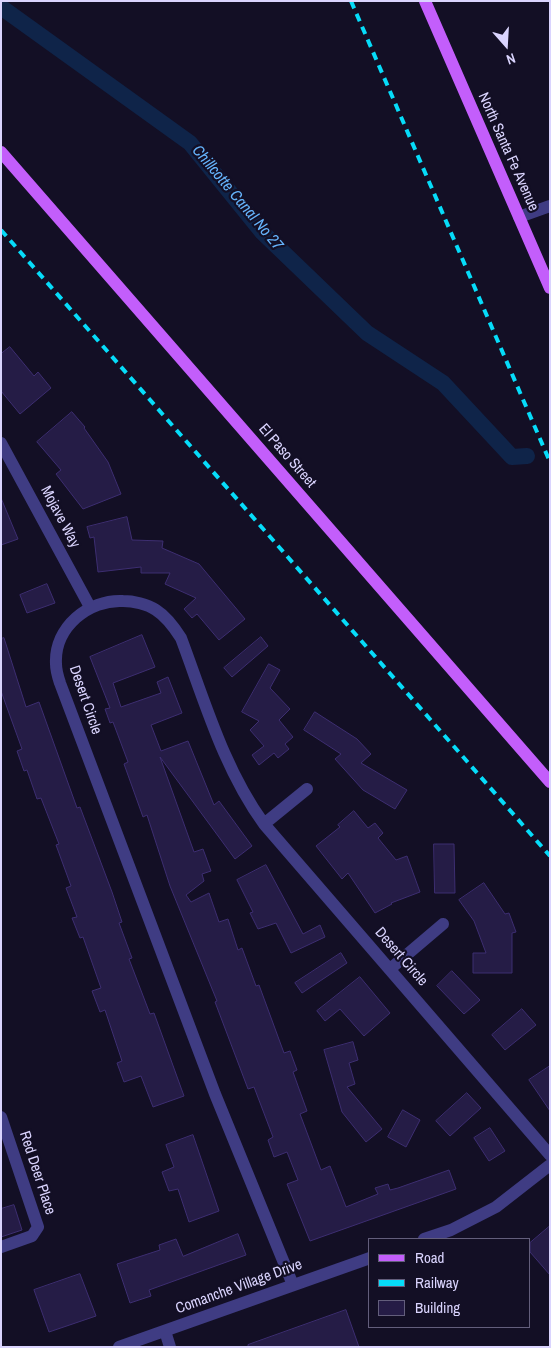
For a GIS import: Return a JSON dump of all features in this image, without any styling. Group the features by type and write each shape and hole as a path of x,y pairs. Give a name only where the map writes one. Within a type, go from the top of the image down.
{"main road":[{"name":"North Santa Fe Avenue","path":"425,1 550,288"},
{"name":"El Paso Street","path":"1,152 550,782"}],"street":[{"path":"519,217 550,206"},
{"name":"Mojave Way","path":"1,442 90,607"},
{"name":"Desert Circle","path":"293,1285 215,1094 60,683 56,664 59,644 69,623 90,607 109,600 133,601 154,608 170,622 181,638 230,768 248,802 264,824 550,1155"},
{"path":"264,824 307,789"},
{"path":"390,970 443,924"},
{"name":"Red Deer Place","path":"1,1117 38,1227 32,1236 1,1247"},
{"path":"427,1238 451,1230 496,1207 550,1165"},
{"name":"Comanche Village Drive","path":"119,1347 368,1259"},
{"path":"165,1331 170,1347"}],"building":[{"path":"10,347 34,376 38,372 51,388 20,414 1,391 1,354"},
{"path":"72,412 85,427 108,462 121,494 83,509 56,474 61,470 37,442"},
{"path":"1,498 18,539 1,545"},
{"path":"127,517 132,540 163,541 162,548 199,564 245,619 219,640 197,614 192,618 184,609 196,598 165,584 170,573 141,573 141,567 98,572 94,537 90,538 87,527"},
{"path":"47,584 55,603 27,613 20,595"},
{"path":"142,635 155,667 113,683 121,707 161,693 157,682 168,677 182,713 151,725 161,751 188,741 214,805 219,801 252,846 235,859 160,757 194,852 203,849 211,871 202,874 204,881 186,895 191,902 209,893 219,922 228,919 238,950 242,948 256,986 259,985 284,1053 290,1051 297,1070 293,1072 307,1111 300,1114 321,1170 330,1166 346,1207 378,1194 375,1188 388,1184 390,1190 449,1170 456,1189 310,1241 287,1184 298,1180 287,1152 274,1157 268,1140 273,1137 254,1087 248,1089 215,1002 217,1001 170,886 147,815 143,817 124,764 128,762 113,722 110,723 105,709 110,708 90,657"},
{"path":"261,637 268,646 232,677 224,668"},
{"path":"4,638 26,707 39,702 77,808 80,807 112,892 122,922 119,923 132,958 129,959 150,1014 154,1013 184,1096 153,1107 141,1076 124,1082 117,1063 122,1061 105,1010 100,1012 92,991 101,988 83,937 80,938 72,918 77,917 66,888 71,886 56,845 59,844 41,798 37,799 27,770 24,771 17,751 22,749 1,691 1,639"},
{"path":"269,664 280,670 270,688 290,709 279,720 293,737 285,744 289,749 278,758 274,753 259,765 252,755 264,746 250,730 259,721 242,712"},
{"path":"315,712 357,739 371,754 361,763 407,790 395,809 363,790 335,759 341,754 304,730"},
{"path":"354,811 368,828 375,823 383,833 378,838 396,860 407,856 420,892 391,903 375,913 348,873 342,879 316,846 340,827 338,825"},
{"path":"434,844 454,844 455,893 435,893"},
{"path":"266,865 303,934 320,925 325,937 291,953 276,923 258,929 250,913 253,912 237,880"},
{"path":"484,883 505,914 509,913 516,932 512,933 512,973 473,973 473,953 486,953 474,921 459,900"},
{"path":"341,953 347,963 302,993 295,983"},
{"path":"452,971 480,1000 464,1014 437,986"},
{"path":"360,977 390,1013 364,1036 340,1009 325,1021 317,1011"},
{"path":"522,1009 536,1025 505,1050 492,1035"},
{"path":"353,1042 358,1060 349,1063 355,1084 347,1087 382,1129 366,1142 342,1112 324,1050"},
{"path":"550,1066 550,1111 529,1080"},
{"path":"467,1093 481,1108 450,1136 436,1121"},
{"path":"403,1110 420,1120 406,1147 388,1137"},
{"path":"490,1128 505,1151 489,1161 474,1138"},
{"path":"193,1135 219,1211 189,1222 178,1189 169,1191 162,1172 174,1167 166,1145"},
{"path":"14,1205 22,1230 1,1237 1,1209"},
{"path":"550,1226 550,1275 531,1253 531,1242"},
{"path":"238,1234 246,1255 149,1290 151,1296 130,1303 117,1264 160,1250 159,1245 176,1239 183,1256"},
{"path":"80,1274 96,1316 49,1332 34,1290"},
{"path":"346,1310 359,1347 248,1347 248,1345"}],"waterway":[{"name":"Chillcotte Canal No 27","path":"1,7 190,143 262,232 367,333 443,383 512,457 527,456"}],"railway":[{"path":"351,1 550,462"},
{"path":"1,230 550,856"}]}
